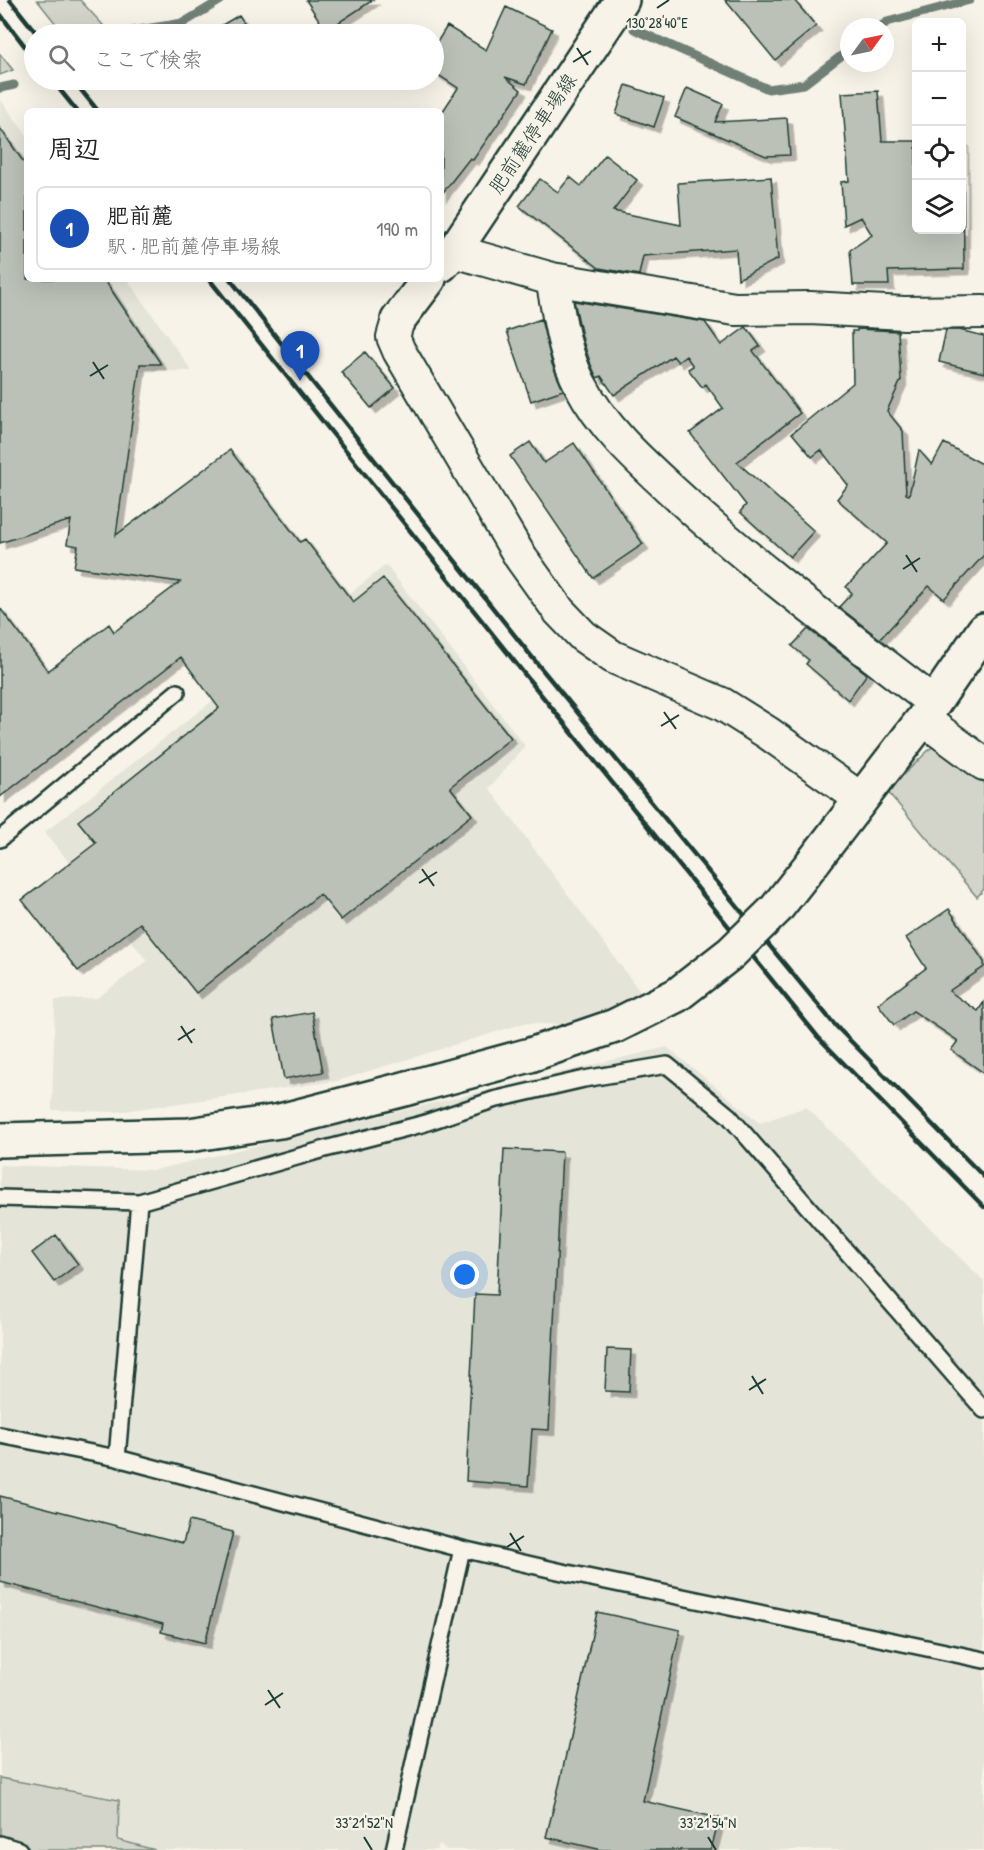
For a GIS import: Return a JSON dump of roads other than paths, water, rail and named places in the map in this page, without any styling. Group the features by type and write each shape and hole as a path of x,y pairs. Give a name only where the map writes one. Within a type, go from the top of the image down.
{"street":[{"name":"肥前麓停車場線","path":"447,258 622,0"},
{"path":"447,258 552,279 735,309 810,308 904,313 984,312"},
{"path":"552,279 566,346 579,383 599,417 663,483 730,544 929,711 984,764"},
{"path":"427,282 398,320 393,337 399,351 521,558 559,611 583,636 614,657 722,704 768,733 861,799"},
{"path":"0,1140 189,1135 280,1121 530,1055 615,1026 677,995 731,953 776,909 929,711 984,630"}],"lane":[{"path":"0,839 177,692"},
{"path":"0,1198 139,1202 422,1124 493,1100 584,1079 667,1065 729,1116 984,1410"},
{"path":"117,1458 139,1202"},
{"path":"0,1435 117,1458 462,1549 558,1571 984,1660"},
{"path":"394,1850 462,1549"},
{"path":"0,1844 19,1850"}],"waterway":[{"path":"177,24 183,23 221,0"},
{"path":"894,20 970,0"},
{"path":"634,29 768,89 804,84 840,57"},
{"path":"0,88 14,85"}],"railway":[{"path":"10,0 29,24"},
{"path":"0,14 24,45"},
{"path":"60,90 75,108"},
{"path":"81,90 96,108"},
{"path":"211,282 818,1037 984,1207"},
{"path":"232,282 536,662 834,1024 984,1177"}],"place":[{"name":"肥前麓","path":"300,381"}]}
